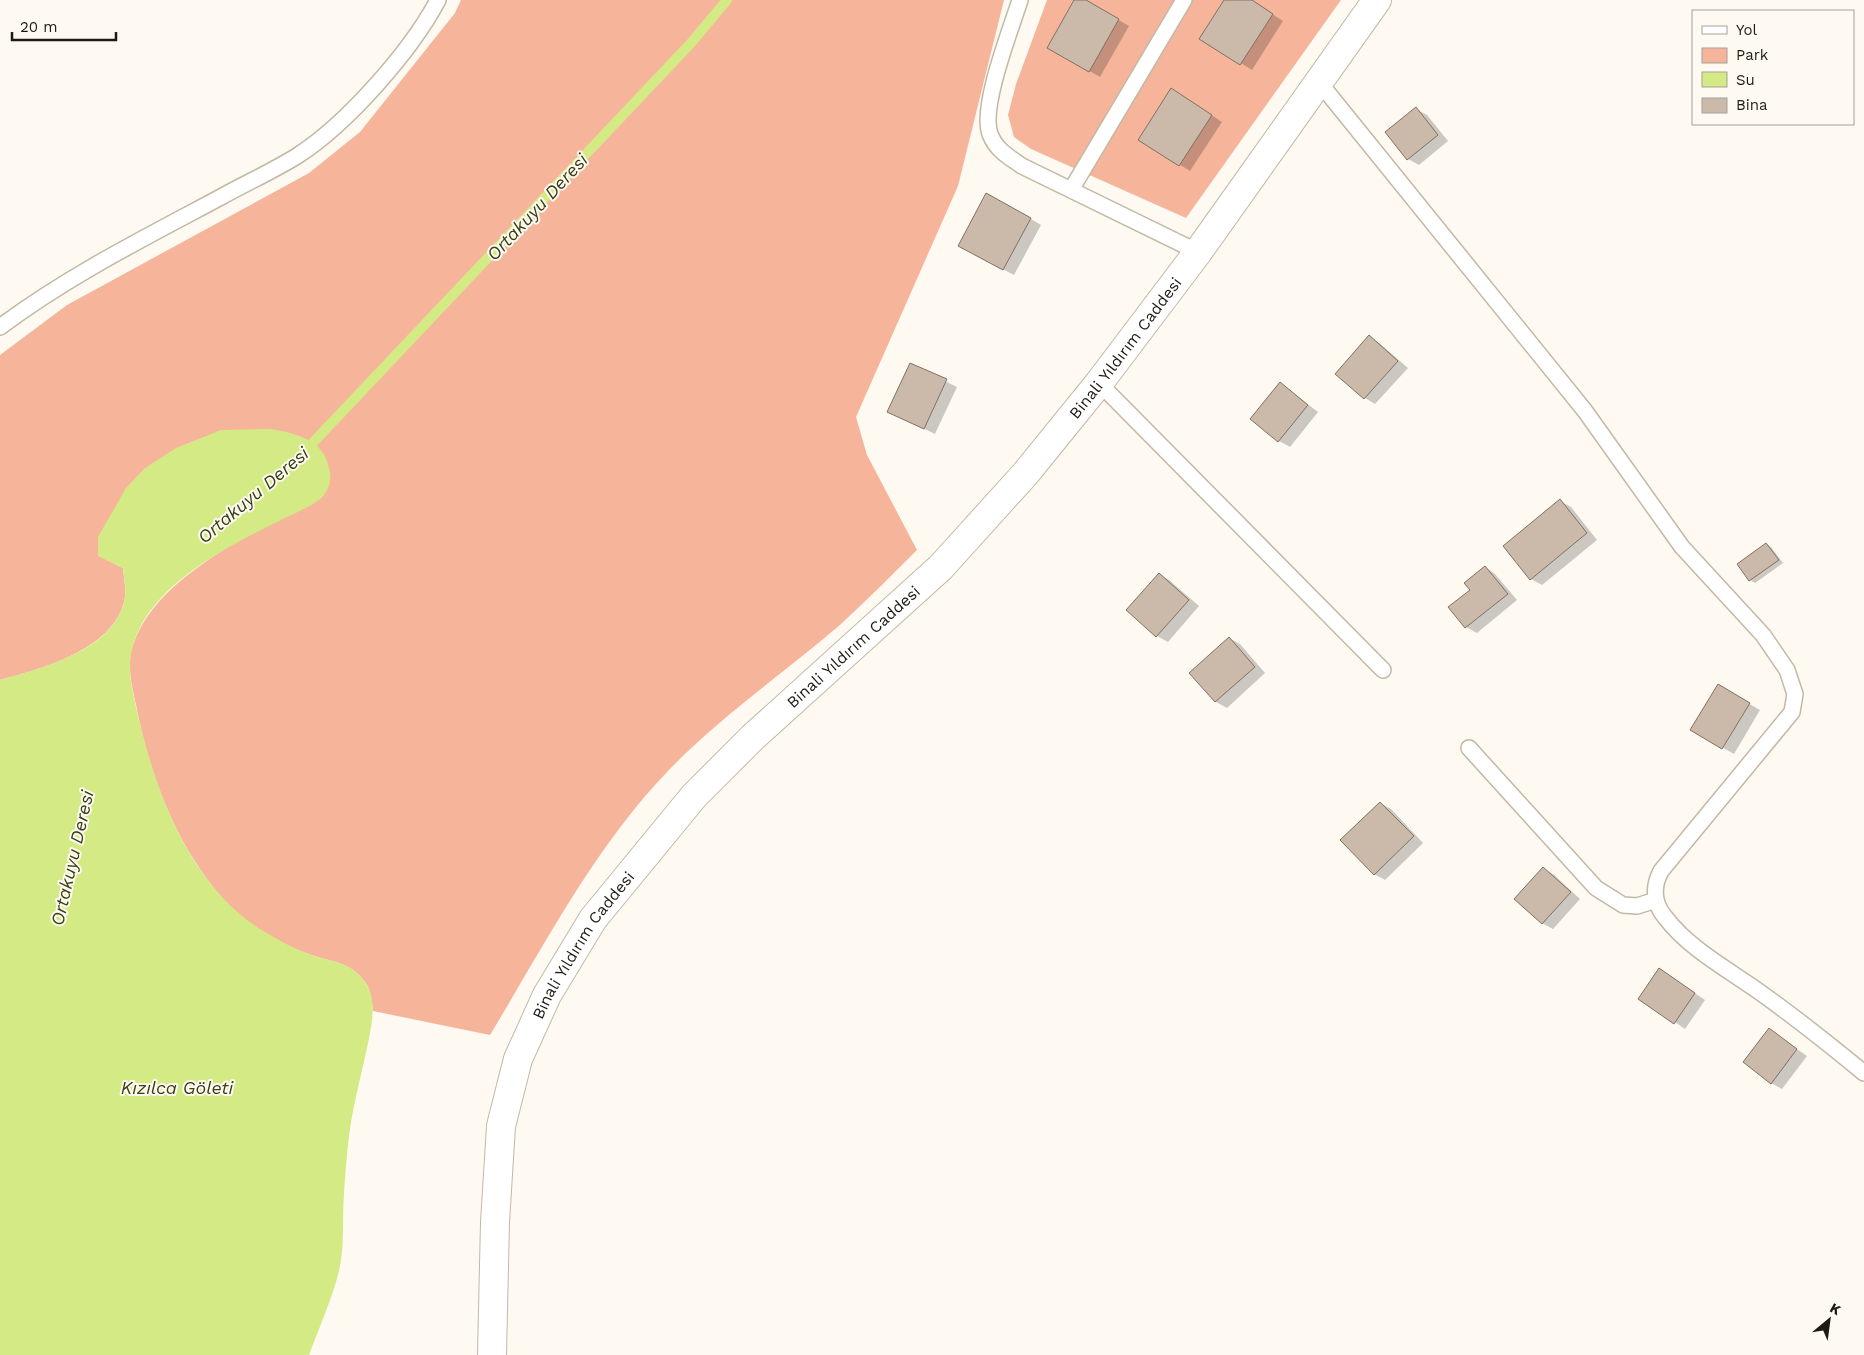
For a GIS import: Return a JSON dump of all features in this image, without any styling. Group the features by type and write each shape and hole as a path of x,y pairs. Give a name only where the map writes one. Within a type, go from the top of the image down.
{"street":[{"name":"Binali Yıldırım Caddesi","path":"492,1355 495,1222 502,1126 518,1059 547,995 593,919 694,796 753,737 941,567 1026,474 1099,383 1198,252 1377,0"}],"lane":[{"path":"0,327 109,257 298,155 337,124 397,61 425,25 438,0"},
{"path":"1020,0 988,112 990,134 999,151 1022,166 1198,252"},
{"path":"1071,190 1184,0"},
{"path":"1319,82 1585,411 1682,547 1763,635 1787,670 1796,694 1792,712 1661,871 1655,883 1656,900 1663,916 1680,933 1786,1011 1864,1073"},
{"path":"1099,383 1383,670"},
{"path":"1469,748 1596,888 1623,905 1637,906 1656,900"}],"green space":[{"path":"461,0 1004,0 958,186 856,417 867,455 917,550 841,624 688,751 641,801 594,864 572,898 490,1035 373,1011 367,985 354,971 340,963 291,947 267,935 246,921 224,900 205,876 173,822 161,794 142,735 131,683 131,652 140,629 160,600 200,566 229,546 99,556 123,568 125,598 117,619 105,633 73,655 35,670 0,680 0,355 67,305 309,173 360,132 455,13"},
{"path":"1047,0 1341,0 1186,218 1031,149 1014,137 1008,115 1016,84"}],"water":[{"name":"Kızılca Göleti","path":"270,429 299,436 315,444 326,458 330,472 330,483 327,489 323,496 314,503 226,549 199,566 175,585 154,606 139,631 131,658 132,688 149,759 162,794 177,829 195,862 217,892 243,917 290,946 339,963 353,970 360,976 370,991 373,1007 372,1024 350,1127 346,1161 342,1252 336,1282 309,1355 0,1355 0,680 35,670 73,655 91,645 117,619 125,598 123,568 98,556 98,537 126,488 145,468 176,448 221,430"}],"building":[{"path":"1074,0 1086,0 1119,19 1089,72 1047,48"},
{"path":"1224,0 1252,0 1273,14 1240,65 1199,39"},
{"path":"1171,88 1212,115 1179,166 1138,140"},
{"path":"1416,107 1438,135 1407,160 1385,132"},
{"path":"986,193 1031,218 1003,270 958,246"},
{"path":"1369,335 1398,361 1364,399 1335,374"},
{"path":"910,363 947,379 924,429 887,412"},
{"path":"1280,382 1308,405 1278,442 1250,419"},
{"path":"1560,499 1587,533 1530,580 1503,546"},
{"path":"1766,543 1779,560 1749,581 1737,564"},
{"path":"1485,566 1508,594 1465,628 1448,607 1470,590 1464,583"},
{"path":"1159,573 1189,600 1156,637 1126,610"},
{"path":"1229,637 1255,667 1215,702 1189,673"},
{"path":"1718,684 1750,703 1722,749 1690,730"},
{"path":"1380,802 1414,836 1374,875 1340,840"},
{"path":"1543,867 1571,892 1542,924 1514,899"},
{"path":"1659,968 1695,993 1674,1024 1638,999"},
{"path":"1769,1028 1797,1049 1771,1084 1743,1062"}],"waterway":[{"name":"Ortakuyu Deresi","path":"306,450 691,43 727,0"}]}
